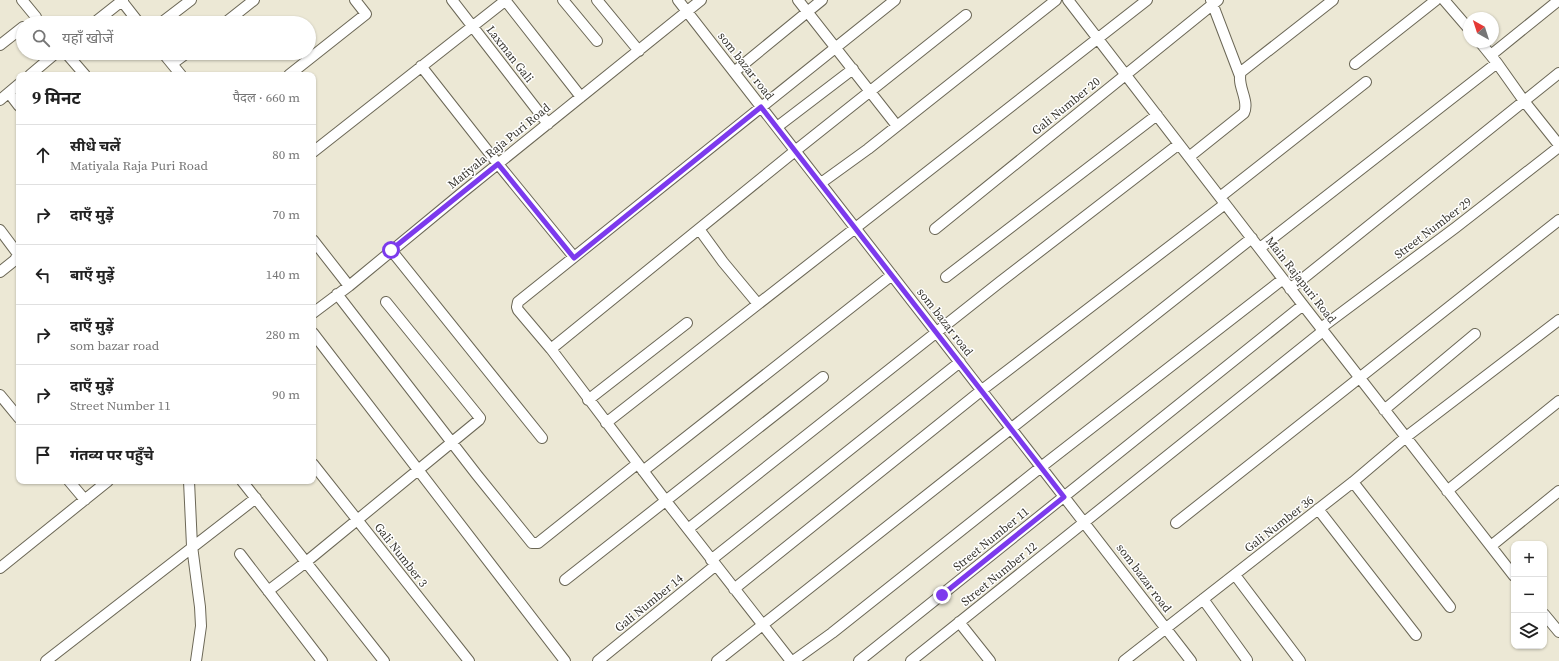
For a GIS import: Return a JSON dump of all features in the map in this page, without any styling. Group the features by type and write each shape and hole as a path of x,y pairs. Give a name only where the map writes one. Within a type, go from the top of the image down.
{"street":[{"path":"22,0 32,16"},
{"path":"103,16 122,0 134,16"},
{"path":"170,16 190,0"},
{"path":"234,16 254,0"},
{"path":"316,54 366,14 356,0"},
{"name":"Laxman Gali","path":"452,0 548,124"},
{"path":"316,150 506,0 581,97"},
{"path":"563,0 597,41"},
{"path":"597,0 638,51"},
{"name":"som bazar road","path":"678,0 1012,428 1191,661"},
{"name":"Matiyala Raja Puri Road","path":"316,311 349,286 391,250 701,0"},
{"path":"798,0 897,126"},
{"path":"734,72 822,0"},
{"path":"895,0 518,302 517,307 551,349 588,400 713,563 792,661 832,633 1041,467 1283,279"},
{"path":"821,183 868,149 1056,0"},
{"name":"Main Rajapuri Road","path":"1068,0 1099,38 1290,289 1511,572"},
{"path":"606,423 1147,0"},
{"path":"1240,76 1241,72 1333,0"},
{"path":"1355,64 1436,0"},
{"path":"1444,0 1463,22"},
{"path":"1260,248 1494,59 1559,0"},
{"path":"1189,157 1244,112 1245,106 1240,76 1214,1"},
{"name":"Gali Number 20","path":"935,229 1069,119 1127,75 1214,1"},
{"path":"551,349 966,15"},
{"path":"0,45 16,32"},
{"path":"1485,48 1559,146"},
{"path":"34,72 48,60"},
{"path":"72,60 82,72"},
{"path":"169,60 179,72"},
{"path":"172,64 177,60"},
{"path":"293,72 308,60"},
{"path":"421,66 574,258"},
{"path":"778,127 853,69"},
{"path":"1290,289 1559,73"},
{"path":"734,589 982,390 1223,200 1366,82"},
{"path":"0,100 16,87"},
{"path":"9,93 16,102"},
{"path":"946,277 1157,115"},
{"path":"688,530 1179,144"},
{"name":"Street Number 29","path":"1084,522 1322,329 1559,146"},
{"path":"1176,523 1559,220"},
{"path":"699,229 723,262 758,304"},
{"path":"0,230 16,250"},
{"path":"717,661 1252,238"},
{"path":"316,244 349,286"},
{"path":"391,250 542,438"},
{"path":"0,272 16,260"},
{"path":"337,294 529,541 534,544 538,543 583,507 640,467 892,275"},
{"path":"268,591 419,471 478,422 480,418 386,302"},
{"name":"Street Number 11","path":"859,661 1303,305"},
{"name":"Gali Number 36","path":"1124,661 1353,482 1406,437 1559,320"},
{"path":"588,400 687,323"},
{"path":"1384,410 1475,334"},
{"path":"316,337 565,661"},
{"name":"Gali Number 14","path":"598,661 713,563 960,362"},
{"path":"565,580 823,377"},
{"path":"0,395 16,414"},
{"path":"1447,490 1559,401"},
{"name":"Gali Number 3","path":"316,468 469,661"},
{"path":"1353,482 1450,608"},
{"path":"72,484 85,500"},
{"path":"0,568 104,484"},
{"path":"189,484 192,546 200,613 196,661"},
{"path":"244,484 384,661"},
{"path":"1491,546 1559,491"},
{"path":"46,661 192,546 256,498"},
{"path":"1318,509 1416,636"},
{"name":"Street Number 12","path":"911,661 1084,522"},
{"path":"240,554 322,661"},
{"path":"1235,575 1300,661"},
{"path":"1203,599 1247,660"},
{"path":"1547,618 1559,632"},
{"path":"959,622 990,661"}],"route":[{"path":"391,250 498,164 574,258 761,107 1064,497 942,595"}]}
